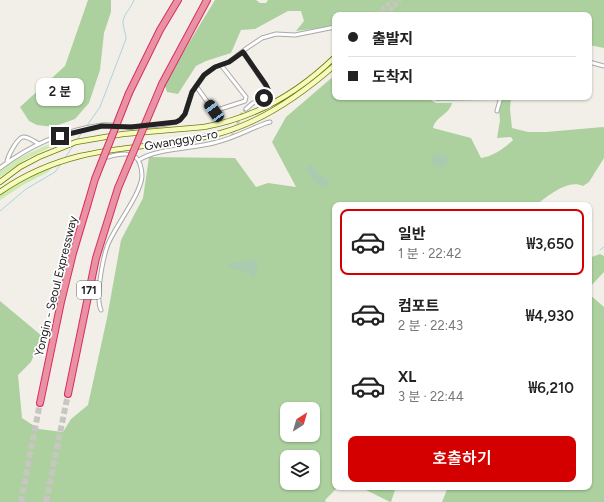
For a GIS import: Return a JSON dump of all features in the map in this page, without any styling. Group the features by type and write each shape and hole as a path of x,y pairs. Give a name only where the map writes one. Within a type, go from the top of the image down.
{"highway":[{"name":"Yongin - Seoul Expressway","path":"40,403 72,253 95,179 129,93 160,30 178,0"},
{"name":"171","path":"68,394 96,258 118,188 162,84 207,0"}],"main road":[{"name":"Gwanggyo-ro","path":"0,182 20,167 69,144 123,134 204,127 247,115 269,105 312,79 332,60"},
{"name":"Gwanggyo-ro","path":"0,192 19,180 53,164 80,156 175,143 227,132 265,115 280,106 309,87 332,67"}],"street":[{"path":"0,168 39,144 70,133 108,125 131,127 176,122 185,114 196,86 204,75 215,67 229,62 262,38 276,34 296,35 332,27"},
{"path":"243,52 268,89 264,98 253,103 246,109"},
{"path":"592,63 604,66"},
{"path":"196,86 214,111 245,101 246,97 221,65"},
{"path":"497,111 500,100"},
{"path":"138,160 155,153 217,142 266,122 270,122"},
{"path":"7,163 7,159 19,138 25,137 39,144"},
{"path":"101,310 99,306 99,294 103,259 112,235 141,181 142,171 138,160 131,155 124,154 108,156"}],"green space":[{"path":"88,0 111,0 111,12 104,33 100,70 89,103 75,119 53,127 37,125 29,121 20,107 65,66"},
{"path":"215,0 256,0 260,3 266,3 268,0 604,0 604,48 592,46 592,12 332,12 332,25 322,28 296,31 304,21 301,11 288,11 255,29 241,30 231,53 206,61 196,66 178,94 167,92 165,86"},
{"path":"332,78 332,100 431,100 436,103 452,103 433,128 471,138 481,158 498,152 513,140 511,137 497,138 501,100 511,100 512,128 528,132 546,132 604,128 604,158 589,182 583,186 577,184 565,187 552,193 540,202 332,202 332,490 335,490 325,500 326,502 0,502 0,301 42,336 31,362 18,375 22,418 39,429 63,432 71,419 88,405 107,318 121,240 143,198 149,157 235,158 256,187 268,183 296,187 272,142 286,117"},
{"path":"435,100 491,100 436,101"},
{"path":"62,140 62,142 28,158 0,177 0,171 14,161 37,149"},
{"path":"439,153 447,156 448,160 447,164 441,168 434,166 431,162 432,157"},
{"path":"310,164 313,165 319,174 329,181 330,183 326,188 316,183 309,174 306,168"},
{"path":"53,167 48,172 23,185 0,200 0,195 6,191 32,176"},
{"path":"600,254 604,256 604,272 592,285 592,257"},
{"path":"251,259 256,261 258,265 255,278 251,277 250,273 229,268 228,266 231,263"},
{"path":"592,297 604,307 604,502 442,502 447,490 592,490"},
{"path":"366,490 395,490 390,502"}],"waterway":[{"path":"86,127 100,107 126,39 123,20 134,0"},
{"path":"77,140 84,129"},
{"path":"65,158 73,146"},
{"path":"0,211 26,189 55,172 61,164"},
{"path":"600,250 604,247"}],"tunnel":[{"path":"380,12 392,0"},
{"path":"388,12 400,0"},
{"path":"232,136 241,115 246,109"},
{"path":"46,502 68,394"},
{"path":"21,502 40,403"}],"route":[{"path":"60,136 108,125 131,127 176,122 185,114 192,92 200,79 215,67 229,62 243,52 268,89 264,98"}]}
